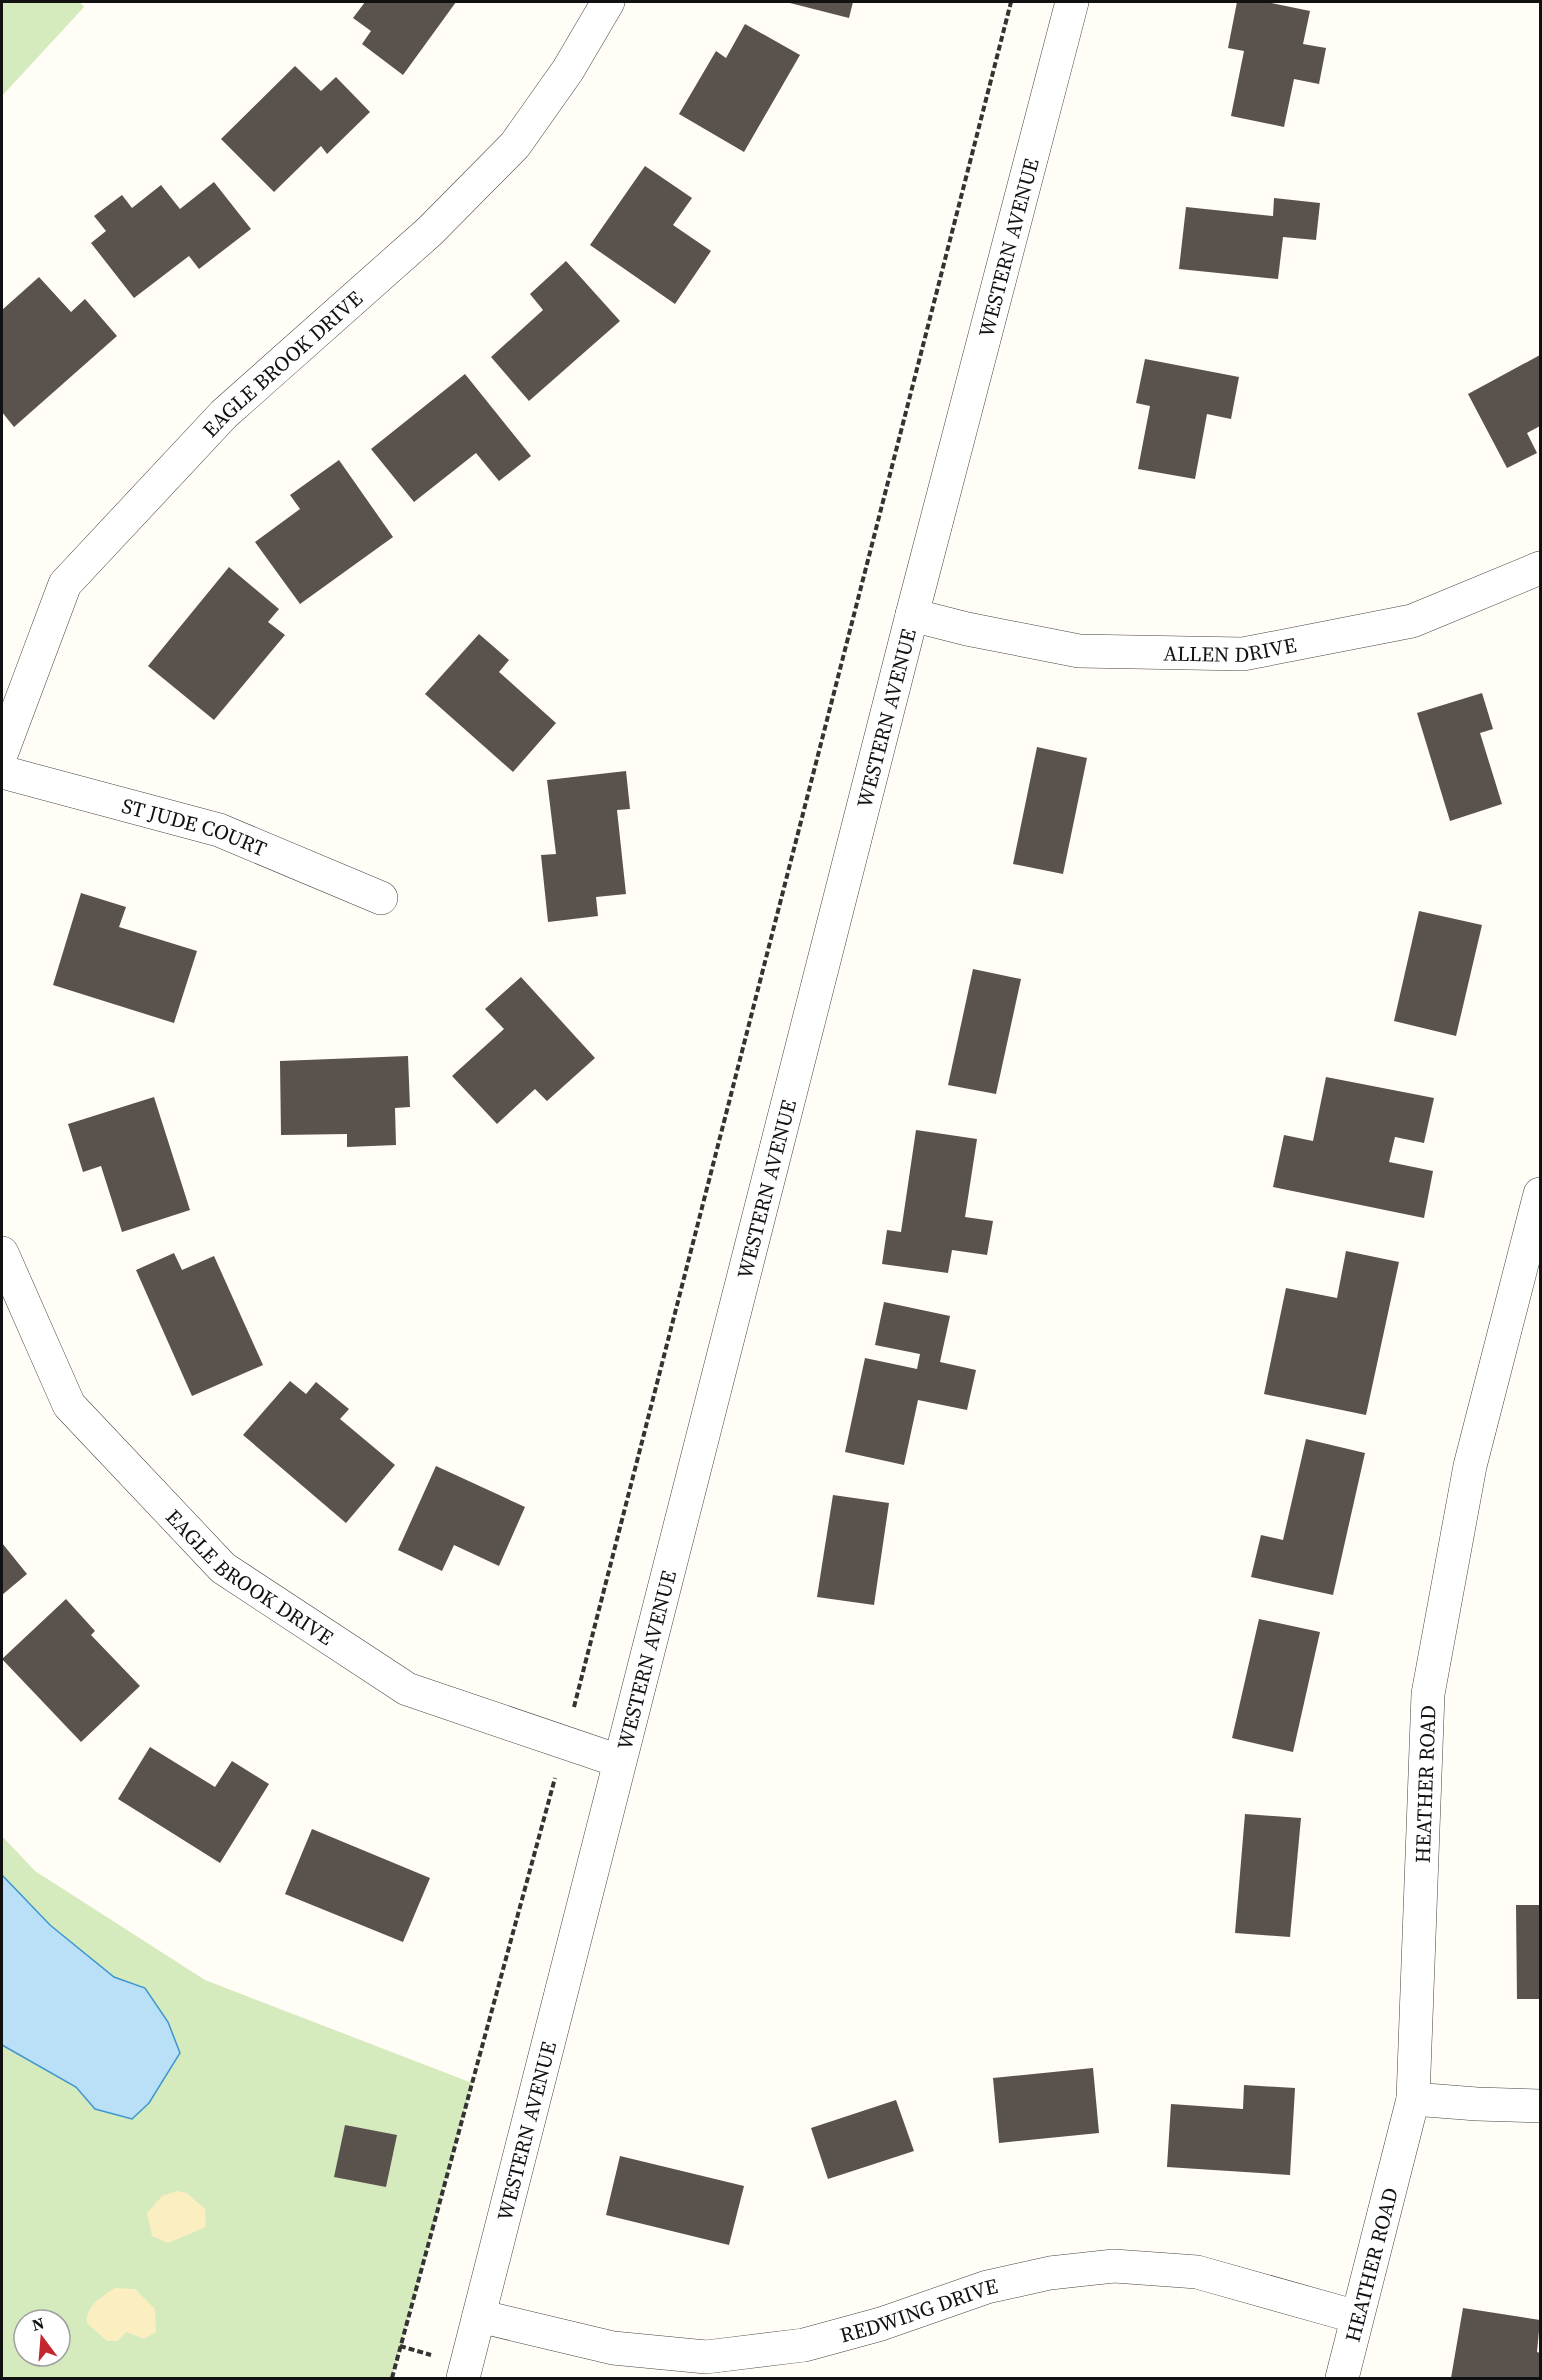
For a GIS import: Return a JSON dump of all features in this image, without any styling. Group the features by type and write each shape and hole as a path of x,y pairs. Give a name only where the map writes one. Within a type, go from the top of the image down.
{"street":[{"name":"EAGLE BROOK DRIVE","path":"2,752 65,584 224,414 430,231 515,145 568,70 608,2"},
{"name":"WESTERN AVENUE","path":"463,2379 912,615 1072,2"},
{"name":"ALLEN DRIVE","path":"912,615 967,629 1079,651 1243,654 1412,621 1540,568"},
{"name":"ST JUDE COURT","path":"2,772 219,831 381,898"},
{"name":"HEATHER ROAD","path":"1342,2379 1413,2099 1428,1694 1470,1466 1540,1194"},
{"name":"EAGLE BROOK DRIVE","path":"2,1253 69,1405 223,1568 407,1689 619,1761"},
{"path":"1413,2099 1540,2106"},
{"name":"REDWING DRIVE","path":"479,2316 612,2348 706,2357 804,2345 881,2324 987,2287 1050,2273 1114,2266 1197,2272 1358,2317"}],"path":[{"path":"392,2379 565,1743 1011,2"}],"green space":[{"path":"2,2 80,2 84,7 2,96"},
{"path":"2,1836 35,1871 205,1980 472,2083 392,2378 2,2378"}],"sand":[{"path":"177,2191 187,2193 205,2209 206,2227 168,2243 152,2236 147,2213 162,2196"},
{"path":"115,2288 135,2289 155,2309 156,2332 144,2339 126,2332 118,2341 107,2341 87,2323 92,2306"}],"water":[{"path":"2,1875 50,1925 114,1977 145,1988 168,2022 180,2053 149,2103 132,2119 95,2109 76,2087 2,2045"}],"building":[{"path":"365,2 456,2 403,75 362,44 371,31 353,18"},
{"path":"786,2 853,2 849,18"},
{"path":"1237,2 1266,2 1310,11 1303,44 1326,48 1319,84 1294,79 1284,127 1231,116 1244,51 1228,48"},
{"path":"745,24 800,55 744,152 679,114 716,51 726,58"},
{"path":"295,66 321,91 336,77 370,112 327,154 321,146 274,192 221,139"},
{"path":"645,166 692,198 673,225 711,251 675,304 590,245"},
{"path":"214,182 251,229 199,269 189,256 134,298 91,243 106,231 94,216 122,195 132,208 161,185 180,209"},
{"path":"1274,198 1320,203 1316,240 1283,237 1278,279 1179,269 1186,207 1273,216"},
{"path":"566,261 620,321 529,401 491,357 543,310 530,294"},
{"path":"39,277 71,312 85,299 117,336 14,427 2,412 2,310"},
{"path":"1540,355 1540,426 1527,433 1537,453 1507,468 1468,394"},
{"path":"1145,359 1239,377 1231,419 1207,414 1195,479 1138,469 1150,406 1136,403"},
{"path":"465,374 531,456 499,481 476,453 414,502 371,449"},
{"path":"339,460 393,537 300,604 255,542 300,509 290,495"},
{"path":"229,567 279,609 268,622 285,635 214,720 148,666"},
{"path":"479,634 509,660 499,672 556,723 513,772 425,694"},
{"path":"1482,693 1493,729 1480,733 1502,804 1450,821 1417,713"},
{"path":"1037,747 1087,758 1063,874 1013,864"},
{"path":"626,771 630,809 617,810 626,894 596,897 598,916 548,922 541,855 556,854 547,780"},
{"path":"81,893 126,907 119,927 197,951 174,1023 53,985"},
{"path":"1419,911 1482,925 1456,1036 1394,1021"},
{"path":"973,969 1021,979 996,1094 948,1085"},
{"path":"521,977 595,1058 547,1101 535,1089 497,1124 452,1076 504,1029 485,1009"},
{"path":"408,1056 410,1107 395,1108 396,1145 347,1147 347,1134 281,1135 280,1061"},
{"path":"1326,1077 1434,1098 1424,1143 1395,1137 1389,1162 1433,1171 1424,1218 1273,1187 1284,1135 1313,1141"},
{"path":"154,1097 190,1210 122,1232 101,1166 83,1172 68,1124"},
{"path":"916,1130 977,1139 965,1217 993,1221 987,1255 952,1250 948,1273 882,1264 887,1230 901,1232"},
{"path":"1346,1251 1399,1262 1366,1415 1264,1394 1286,1288 1337,1298"},
{"path":"174,1253 182,1270 214,1256 263,1365 192,1396 136,1270"},
{"path":"884,1302 950,1316 940,1362 976,1370 967,1410 918,1400 904,1465 845,1452 865,1358 917,1369 920,1354 875,1345"},
{"path":"290,1381 306,1394 316,1382 349,1409 340,1419 395,1465 346,1523 243,1435"},
{"path":"1306,1439 1365,1453 1333,1595 1251,1577 1261,1535 1283,1540"},
{"path":"436,1466 525,1507 499,1566 454,1545 442,1571 398,1550"},
{"path":"833,1495 889,1503 874,1605 817,1597"},
{"path":"2,1543 27,1574 2,1595"},
{"path":"66,1599 95,1631 91,1635 140,1686 81,1742 2,1659"},
{"path":"1259,1619 1320,1632 1293,1752 1232,1738"},
{"path":"150,1747 215,1787 232,1761 269,1784 220,1863 118,1799"},
{"path":"1245,1814 1301,1818 1290,1937 1235,1933"},
{"path":"312,1829 430,1878 403,1942 285,1894"},
{"path":"1516,1905 1540,1905 1540,1999 1517,1999"},
{"path":"1093,2068 1099,2133 999,2143 993,2078"},
{"path":"1244,2085 1295,2088 1290,2175 1167,2167 1171,2104 1243,2109"},
{"path":"896,2100 914,2151 828,2179 811,2128"},
{"path":"345,2125 397,2135 386,2187 334,2177"},
{"path":"620,2156 744,2186 729,2245 606,2215"},
{"path":"1463,2308 1540,2320 1537,2352 1540,2353 1540,2378 1451,2378"}]}
